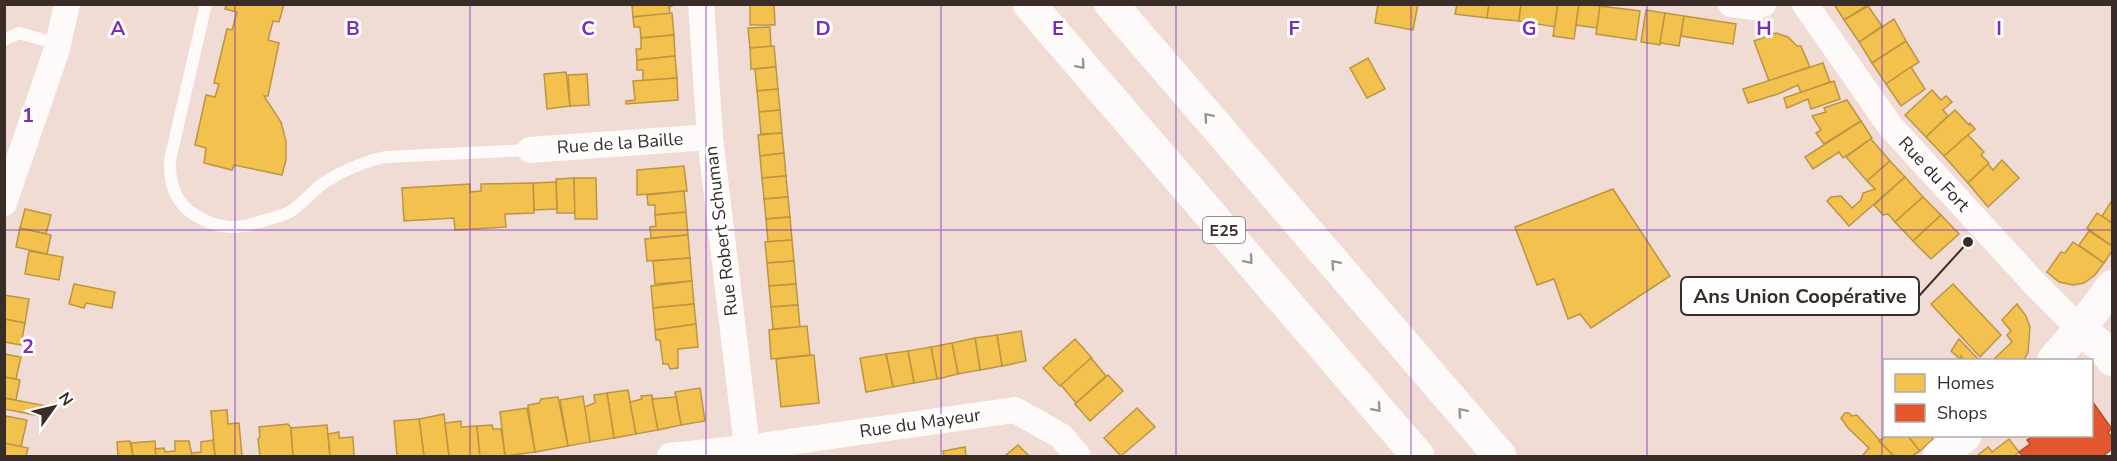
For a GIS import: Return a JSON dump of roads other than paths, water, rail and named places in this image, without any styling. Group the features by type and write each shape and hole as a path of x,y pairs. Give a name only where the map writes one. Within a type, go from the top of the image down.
{"highway":[{"name":"E25","path":"1029,4 1418,456"},
{"path":"1111,4 1500,456"}],"street":[{"path":"4,203 57,44 67,4"},
{"name":"Rue Robert Schuman","path":"701,4 710,137 748,452"},
{"path":"1731,4 1754,7 1763,4"},
{"name":"Rue du Fort","path":"1805,4 1890,126 2080,330"},
{"name":"Rue de la Baille","path":"530,150 710,137"},
{"path":"2054,359 2080,330 2112,286"},
{"path":"2080,330 2102,347 2112,360"},
{"name":"Rue du Mayeur","path":"670,456 748,452 1015,410 1061,436 1078,456"},
{"path":"1940,456 1963,437"}],"lane":[{"path":"206,4 170,160 169,177 184,209 210,225 230,227 249,225 289,212 328,180 367,161 385,157 530,150"},
{"path":"4,40 19,33 57,44"}],"place":[{"name":"Ans Union Coopérative","path":"1968,242"}]}
